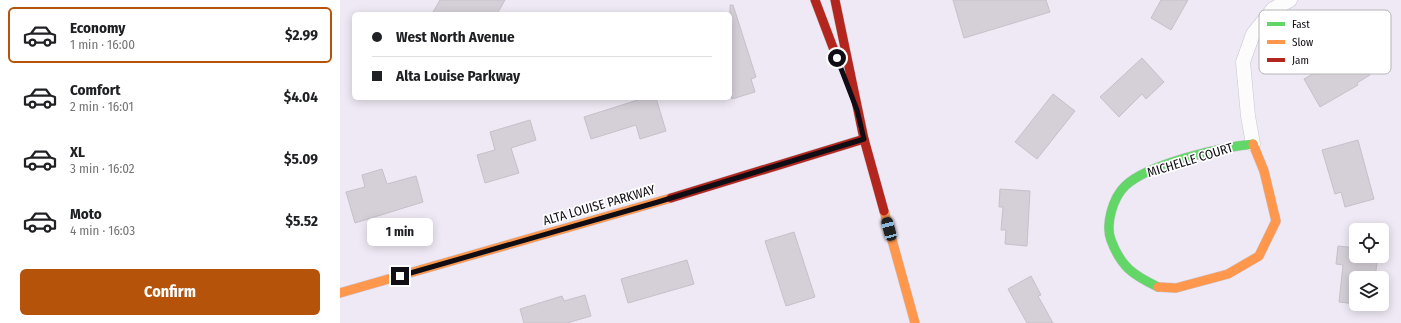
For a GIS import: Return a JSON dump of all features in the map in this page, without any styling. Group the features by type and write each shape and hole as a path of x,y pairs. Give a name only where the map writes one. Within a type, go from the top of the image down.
{"street":[{"path":"815,0 857,110"},
{"path":"835,0 864,139 915,323"},
{"name":"MICHELLE COURT","path":"1272,10 1290,0"},
{"name":"MICHELLE COURT","path":"1253,144 1229,146 1169,163 1141,175 1124,187 1110,212 1109,234 1117,256 1130,272 1158,287 1176,288 1228,274 1259,256 1276,220 1273,202 1264,171 1253,144 1248,116 1243,62 1252,34 1259,26"},
{"name":"ALTA LOUISE PARKWAY","path":"340,294 658,202 864,139"}],"building":[{"path":"440,0 505,0 498,12 433,12"},
{"path":"953,0 1046,0 1050,12 964,38"},
{"path":"1161,0 1188,0 1171,30 1151,18"},
{"path":"730,5 733,5 756,77 751,79 755,92 732,99 732,12 730,12"},
{"path":"1142,58 1164,82 1146,99 1142,94 1119,117 1100,97"},
{"path":"1313,74 1370,75 1357,83 1358,85 1320,107 1304,79"},
{"path":"1053,94 1075,111 1037,159 1015,142"},
{"path":"638,100 657,100 666,131 640,139 636,125 591,139 584,117"},
{"path":"530,120 536,140 511,148 519,173 485,183 477,155 495,150 490,132"},
{"path":"1358,140 1374,199 1345,207 1341,192 1335,194 1322,150"},
{"path":"382,169 387,184 416,176 423,202 355,223 346,192 365,187 362,175"},
{"path":"1000,189 1030,191 1027,246 1005,244 1006,230 1001,230 1003,207 999,207"},
{"path":"794,232 815,297 786,306 765,241"},
{"path":"1338,246 1349,247 1349,263 1377,263 1376,271 1349,271 1349,303 1339,302 1343,265 1336,264"},
{"path":"687,260 694,284 628,303 621,279"},
{"path":"1031,276 1041,295 1038,296 1053,323 1027,323 1008,289"},
{"path":"585,295 591,316 567,323 524,323 520,309 562,296 564,301"}],"traffic: fast":[{"path":"1158,287 1129,269 1119,257 1115,249 1109,234 1109,226 1111,212 1117,197 1125,186 1136,178 1167,164 1205,153 1253,144"}],"traffic: slow":[{"path":"1158,287 1176,288 1228,274 1259,256 1276,221 1264,171 1253,144"},
{"path":"340,293 671,198"},
{"path":"884,211 915,323"}],"traffic: jam":[{"path":"815,0 837,58"},
{"path":"835,0 864,139 884,211"},
{"path":"671,198 864,139"}],"route":[{"path":"400,276 658,202 864,139 857,110 837,58"}]}
